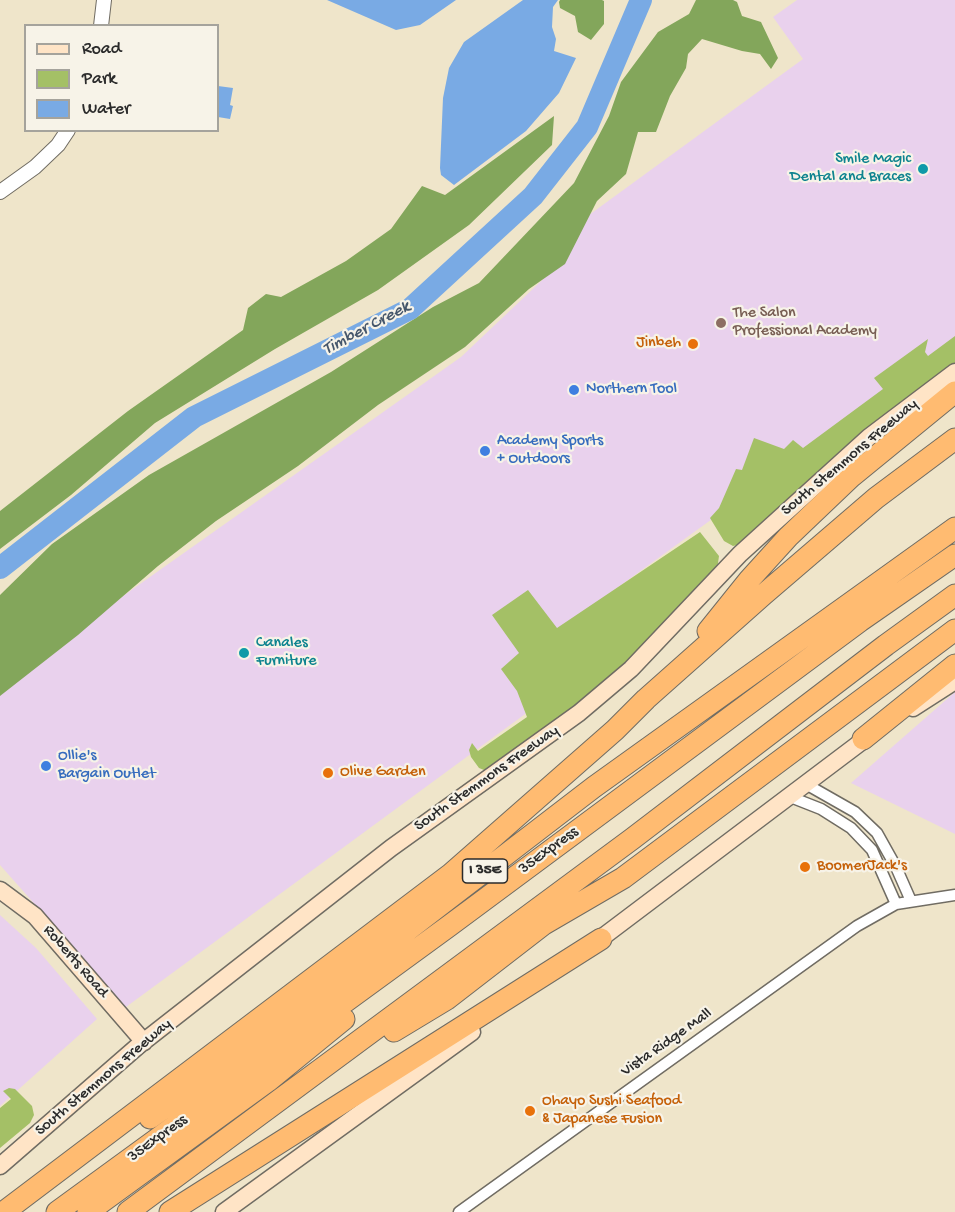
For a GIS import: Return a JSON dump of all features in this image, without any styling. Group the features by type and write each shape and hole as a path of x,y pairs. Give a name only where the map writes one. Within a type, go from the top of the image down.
{"highway":[{"path":"670,678 749,580 788,537 852,476 955,392"},
{"path":"4,1212 451,874 615,730 646,699 876,498 955,439"},
{"name":"I 35E","path":"12,1212 116,1143 269,1034 594,787 955,528"},
{"name":"35Express","path":"57,1212 449,926 860,621 955,555"},
{"path":"128,1212 279,1102 955,595"},
{"path":"279,1102 447,999 544,924 622,878 955,630"},
{"path":"862,739 955,665"},
{"path":"88,1212 267,1081 428,952 449,926"},
{"path":"170,1212 601,939"}],"main road":[{"name":"South Stemmons Freeway","path":"0,1166 144,1042 391,848 579,713 631,669 740,554 870,437 955,372"},
{"path":"234,1209 601,939 862,739 933,697 955,681"},
{"name":"Roberts Road","path":"0,890 36,916 144,1042"}],"street":[{"path":"101,24 104,0"},
{"path":"0,192 35,167 58,145 67,132"},
{"path":"804,783 855,812 877,833 896,867 910,902"},
{"path":"788,796 821,809 850,828 872,850 896,904"},
{"name":"Vista Ridge Mall","path":"459,1212 848,933 896,904 955,895"}],"shaded area":[{"path":"797,0 955,0 955,343 519,659 547,698 126,1007 0,865 0,693 123,596 461,357 556,267 589,215 803,59 773,17"},
{"path":"955,692 955,834 851,783"},
{"path":"0,915 36,948 97,1019 0,1106"}],"green space":[{"path":"560,0 604,1 604,24 591,40 578,32 575,16 560,8"},
{"path":"696,0 733,0 737,2 742,16 761,22 778,58 771,69 760,54 702,39 688,54 686,68 670,96 656,132 638,132 626,174 597,201 565,264 529,289 465,347 378,405 298,466 216,521 0,696 0,595 52,544 149,475 331,372 433,307 479,283 574,183 609,116 621,82 658,32 689,14"},
{"path":"554,116 552,145 469,225 378,290 275,349 155,423 71,495 0,549 0,511 128,411 243,330 248,308 266,294 281,297 346,261 391,229 422,186 445,195"},
{"path":"955,336 955,363 891,413 742,544 733,546 724,541 710,518 719,508 736,469 742,470 754,438 784,449 793,440 803,448 883,389 874,378 928,339 925,352 928,356"},
{"path":"700,532 719,556 717,570 609,682 491,767 484,770 479,768 469,750 472,743 478,751 527,717 517,691 501,669 519,653 492,615 528,590 557,628"},
{"path":"9,1088 15,1089 32,1106 34,1115 30,1123 0,1148 0,1108 11,1099 3,1091"}],"water":[{"path":"327,0 456,0 420,25 396,30"},
{"path":"523,0 558,0 553,7 552,27 556,39 554,51 576,58 559,93 526,131 454,185 441,175 440,168 443,98 449,68 464,42"},
{"path":"219,86 233,88 230,119 219,117"}],"waterway":[{"name":"Timber Creek","path":"0,568 194,417 410,309 533,196 587,127 641,0"}],"place":[{"name":"Smile Magic Dental and Braces","path":"923,169"},
{"name":"The Salon Professional Academy","path":"721,323"},
{"name":"Jinbeh","path":"693,344"},
{"name":"Northern Tool","path":"574,390"},
{"name":"Academy Sports + Outdoors","path":"485,451"},
{"name":"Canales Furniture","path":"244,653"},
{"name":"Ollie's Bargain Outlet","path":"46,766"},
{"name":"Olive Garden","path":"328,773"},
{"name":"BoomerJack's","path":"805,867"},
{"name":"Ohayo Sushi Seafood & Japanese Fusion","path":"530,1111"}]}
